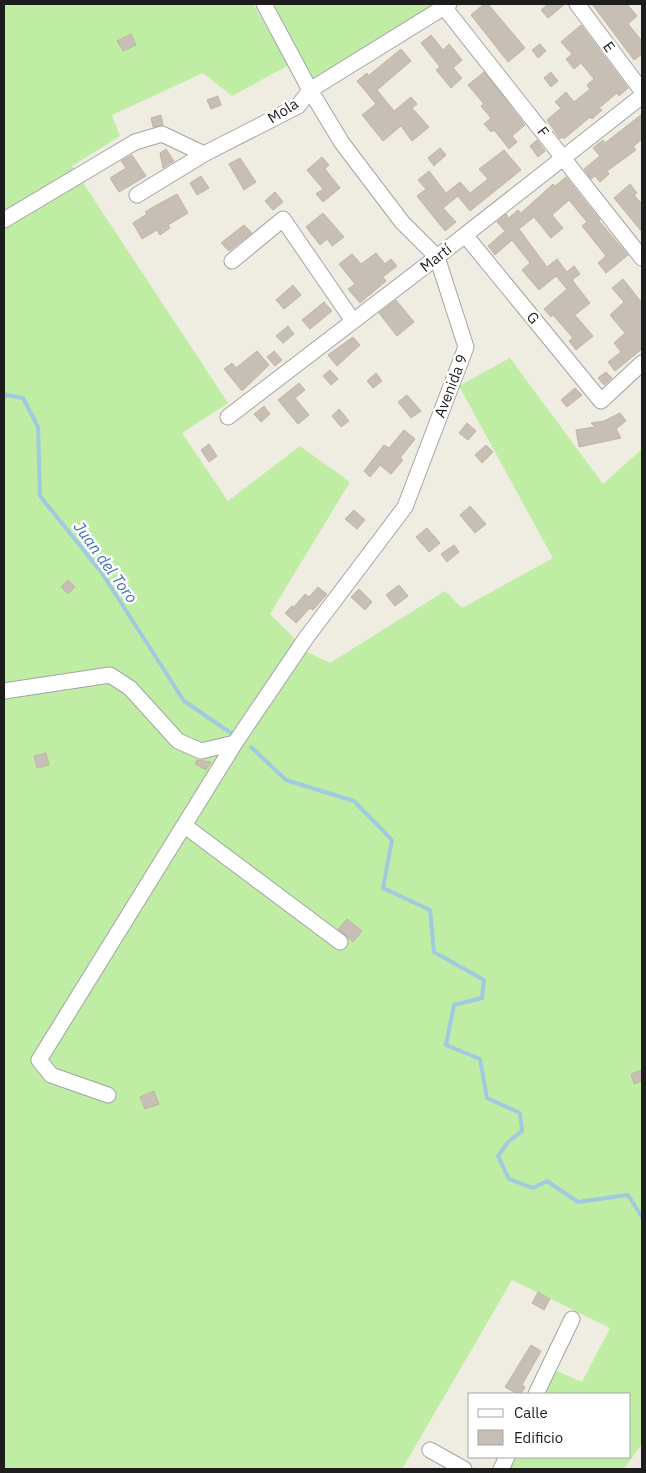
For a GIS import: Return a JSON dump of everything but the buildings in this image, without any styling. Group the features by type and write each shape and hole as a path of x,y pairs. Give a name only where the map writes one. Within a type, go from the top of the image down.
{"street":[{"name":"Avenida 9","path":"108,1095 51,1075 39,1060 235,743 306,638 405,507 466,347 438,257 402,222 342,143 310,90 264,4"},
{"name":"E","path":"576,4 642,90"},
{"name":"Mola","path":"137,195 204,154 298,106 310,90 446,5"},
{"name":"F","path":"446,5 642,258"},
{"name":"Martí","path":"228,417 438,257 563,156 642,96"},
{"path":"4,220 135,142 162,134 204,154"},
{"path":"232,261 283,219 353,321"},
{"name":"G","path":"465,235 601,401 642,364"},
{"path":"4,691 110,675 130,688 178,742 201,751 235,743"},
{"path":"184,826 340,942"},
{"path":"536,1393 572,1318"},
{"path":"430,1450 464,1469"}],"green space":[{"path":"4,4 253,4 289,65 232,96 203,73 112,115 120,136 72,166 228,403 182,433 228,501 300,446 350,482 270,614 309,653 330,663 445,591 462,608 553,558 459,386 510,358 603,484 642,449 642,1444 624,1469 507,1469 512,1458 631,1458 631,1393 544,1393 555,1370 582,1382 610,1328 512,1280 402,1469 4,1469"},
{"path":"274,4 434,4 313,81"}],"waterway":[{"name":"Juan del Toro","path":"4,398 6,395 23,398 38,427 40,496 102,573 184,701 231,733"},
{"name":"Juan del Toro","path":"251,747 286,780 354,801 392,840 383,888 430,910 434,952 484,980 482,998 454,1005 446,1045 480,1059 487,1098 520,1113 522,1131 508,1142 498,1156 509,1179 533,1188 547,1181 578,1202 628,1195 642,1217"}]}
